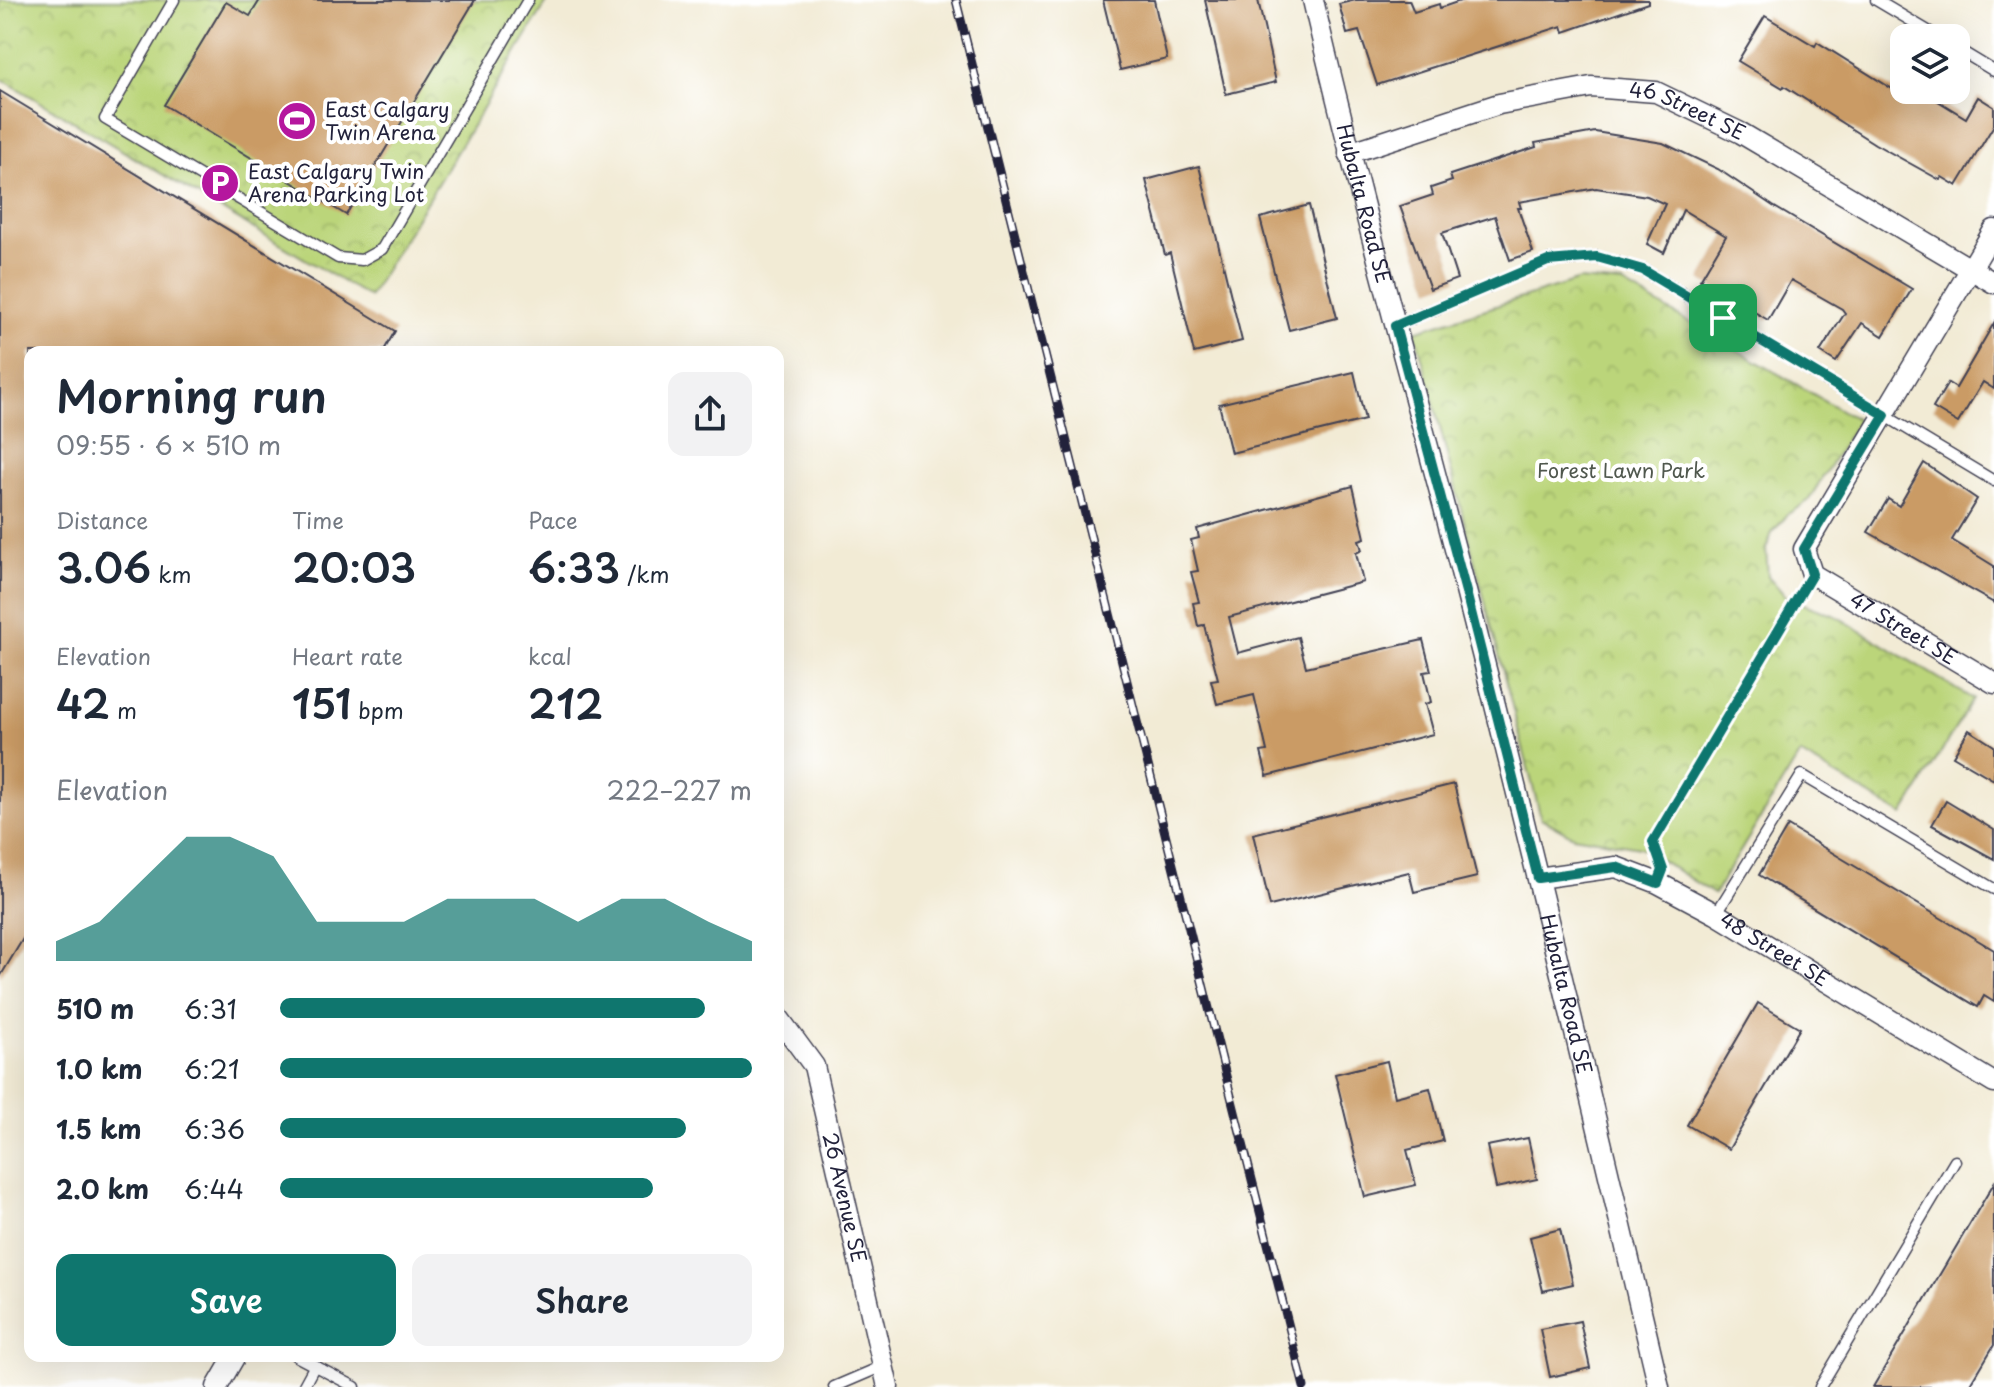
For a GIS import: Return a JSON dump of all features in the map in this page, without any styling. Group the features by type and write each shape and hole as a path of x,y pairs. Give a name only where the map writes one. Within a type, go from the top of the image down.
{"street":[{"name":"Hubalta Road SE","path":"1318,2 1349,153 1466,592 1538,878 1659,1387"},
{"name":"46 Street SE","path":"1349,153 1499,104 1591,87 1656,92 1741,133 1994,283"},
{"path":"1812,574 1804,549 1994,230"},
{"name":"47 Street SE","path":"1812,574 1994,683"},
{"name":"48 Street SE","path":"1538,878 1616,867 1658,883 1716,914 1994,1083"},
{"name":"26 Avenue SE","path":"784,1025 814,1066 888,1387"},
{"path":"217,1387 232,1362"}],"lane":[{"path":"174,0 105,119 338,258 362,260 382,249 528,0"},
{"path":"1876,0 1916,24"},
{"path":"1896,12 1904,0"},
{"path":"1970,56 1994,71"},
{"path":"1395,326 1548,261 1597,257 1643,270 1994,481"},
{"path":"1716,914 1802,775 1994,889"},
{"path":"1820,1387 1955,1161"},
{"path":"309,1362 355,1387"},
{"path":"303,1387 315,1365"},
{"path":"834,1387 883,1366"}],"path":[{"path":"1658,883 1663,870 1653,842 1812,574"}],"green space":[{"path":"0,0 548,0 369,297 0,78"},
{"name":"Forest Lawn Park","path":"1580,280 1623,284 1858,420 1808,501 1788,514 1772,533 1766,549 1768,576 1787,598 1836,616 1973,699 1903,815 1800,754 1714,894 1640,847 1573,836 1541,818 1415,331"}],"building":[{"name":"East Calgary Twin Arena","path":"260,0 475,0 346,215 164,105 226,2 250,16"},
{"path":"1103,0 1154,0 1167,59 1120,70"},
{"path":"1205,0 1258,0 1276,82 1226,94"},
{"path":"1356,0 1409,0 1414,12 1463,0 1648,0 1648,3 1564,32 1562,26 1377,85 1359,31 1347,34 1339,4"},
{"path":"1765,16 1815,46 1817,42 1890,87 1890,104 1943,104 1966,118 1978,97 1994,107 1994,125 1957,186 1942,177 1940,180 1875,144 1784,86 1738,61"},
{"path":"0,91 395,331 386,346 24,346 24,937 0,977"},
{"path":"1595,132 1663,143 1718,169 1773,206 1912,289 1883,336 1862,323 1836,362 1820,352 1845,313 1842,309 1791,280 1768,320 1700,280 1726,236 1683,210 1664,253 1647,244 1665,204 1647,196 1596,188 1519,202 1521,208 1518,208 1533,252 1510,260 1495,216 1442,233 1457,279 1430,289 1400,206 1433,195 1431,188 1452,181 1450,175 1536,147 1535,143"},
{"path":"1199,166 1242,341 1194,353 1170,253 1165,255 1146,180"},
{"path":"1309,205 1337,318 1289,330 1260,218"},
{"path":"1994,323 1994,389 1983,382 1958,423 1933,408 1948,383 1956,388"},
{"path":"1354,372 1365,420 1231,453 1219,404"},
{"path":"1924,463 1977,499 1952,540 1994,566 1994,603 1868,532 1888,499 1899,506"},
{"path":"1353,486 1365,538 1359,540 1362,550 1356,553 1363,582 1229,617 1238,653 1298,637 1306,667 1423,640 1431,671 1424,672 1431,702 1425,704 1433,734 1267,776 1261,752 1267,751 1254,695 1217,704 1211,680 1218,679 1204,625 1198,626 1193,603 1199,602 1191,572 1198,571 1191,540 1199,538 1197,529"},
{"path":"1969,730 1994,746 1994,780 1953,756"},
{"path":"1454,784 1477,877 1414,892 1409,872 1270,906 1253,834"},
{"path":"1946,801 1994,830 1994,859 1932,825"},
{"path":"1788,826 1994,950 1994,1002 1984,996 1978,1007 1759,875"},
{"path":"1758,1003 1800,1028 1729,1149 1687,1125"},
{"path":"1387,1061 1395,1097 1430,1088 1443,1141 1407,1150 1416,1185 1365,1197 1335,1074"},
{"path":"1528,1138 1537,1179 1496,1188 1487,1146"},
{"path":"1994,1183 1994,1345 1969,1387 1873,1387"},
{"path":"1560,1229 1573,1284 1543,1291 1530,1237"},
{"path":"1580,1321 1590,1368 1550,1377 1540,1329"}],"railway":[{"path":"956,0 1304,1387"}],"place":[{"name":"East Calgary Twin Arena","path":"297,121"},
{"name":"East Calgary Twin Arena Parking Lot","path":"220,183"}],"route":[{"path":"1597,257 1643,270 1723,318 1885,415 1804,549 1812,574 1653,842 1663,870 1658,883 1616,867 1538,878 1395,326 1548,261 1597,257"}]}
